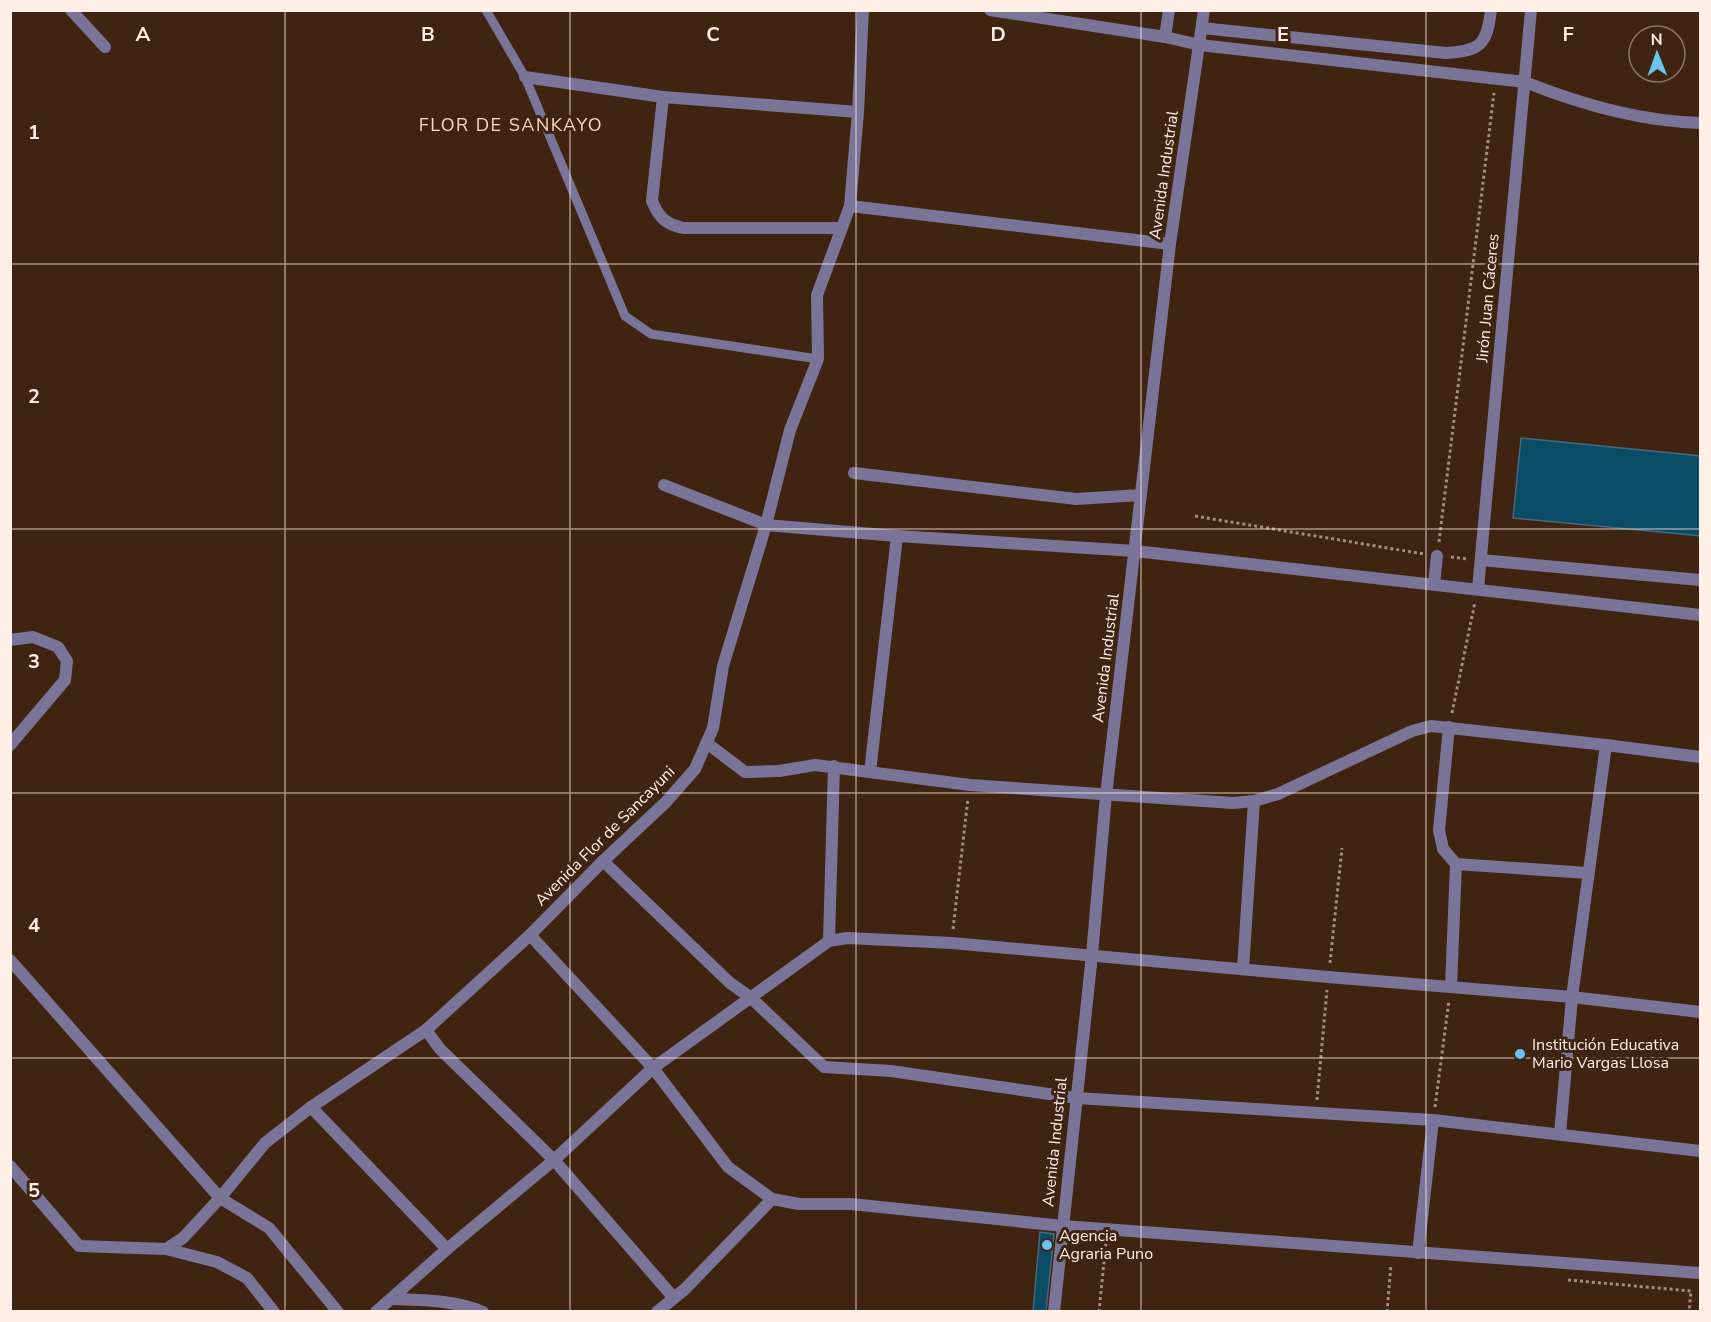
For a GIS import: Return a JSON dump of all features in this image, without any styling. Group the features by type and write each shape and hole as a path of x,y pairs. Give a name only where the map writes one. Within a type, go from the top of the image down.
{"street":[{"path":"71,10 105,47"},
{"name":"Avenida Flor de Sancayuni","path":"166,1249 183,1238 220,1198 265,1143 311,1107 426,1030 530,935 603,861 666,802 695,769 708,744 713,728 723,666 766,525 790,430 818,359 817,295 850,206 863,10"},
{"path":"990,10 1165,37 1200,45 1525,82 1563,98 1601,109 1650,118 1701,123"},
{"path":"1165,37 1169,10"},
{"name":"Avenida Industrial","path":"1054,1311 1092,955 1106,795 1170,244 1204,10"},
{"path":"1202,28 1446,53 1467,52 1480,44 1488,31 1491,10"},
{"name":"Jirón Juan Cáceres","path":"1478,589 1532,10"},
{"path":"525,78 663,97 858,112"},
{"path":"663,97 652,201 658,215 669,225 683,228 840,228"},
{"path":"850,206 1170,244"},
{"path":"854,473 1076,499 1141,495"},
{"path":"664,485 766,525 1135,551 1701,615"},
{"path":"870,772 897,536"},
{"path":"1434,584 1437,556"},
{"path":"1481,560 1701,580"},
{"path":"10,640 33,637 58,647 67,661 65,680 10,745"},
{"path":"708,744 745,771 779,771 815,765 834,766 970,785 1233,803 1254,801 1278,794 1412,731 1431,726 1606,744 1701,757"},
{"path":"1449,727 1439,830 1443,849 1456,864 1450,987"},
{"path":"1560,1134 1572,997 1606,744"},
{"path":"829,940 834,766"},
{"path":"1243,969 1254,801"},
{"path":"603,861 729,983 750,997 824,1067 891,1071 1076,1098 1433,1120 1701,1150"},
{"path":"1456,864 1588,873"},
{"path":"530,935 653,1068 728,1167 772,1199 799,1204 851,1204 1063,1226 1701,1273"},
{"path":"376,1311 554,1160 653,1068 829,940 847,938 952,943 1572,997 1701,1012"},
{"path":"10,960 220,1198 269,1228 338,1311"},
{"path":"426,1030 440,1048 554,1160 674,1298"},
{"path":"311,1107 447,1249"},
{"path":"1418,1253 1433,1120"},
{"path":"10,1166 79,1245 166,1249 217,1262 247,1278 274,1311"},
{"path":"657,1311 685,1289 772,1199"},
{"path":"392,1299 448,1303 483,1311"}],"lane":[{"path":"486,10 525,78 626,316 651,334 818,359"}],"path":[{"path":"1437,556 1496,79"},
{"path":"1195,516 1437,556 1481,560"},
{"path":"1449,727 1478,589"},
{"path":"952,943 970,785"},
{"path":"1433,1120 1450,987"},
{"path":"1099,1311 1107,1236"},
{"path":"1387,1311 1391,1264"}],"building":[{"path":"1521,438 1701,456 1701,536 1513,518"},
{"path":"1040,1232 1054,1234 1046,1311 1033,1311"}],"place":[{"name":"Institución Educativa Mario Vargas Llosa","path":"1520,1054"},
{"name":"Agencia Agraria Puno","path":"1047,1245"}],"district":[{"name":"FLOR DE SANKAYO","path":"511,125"}]}
